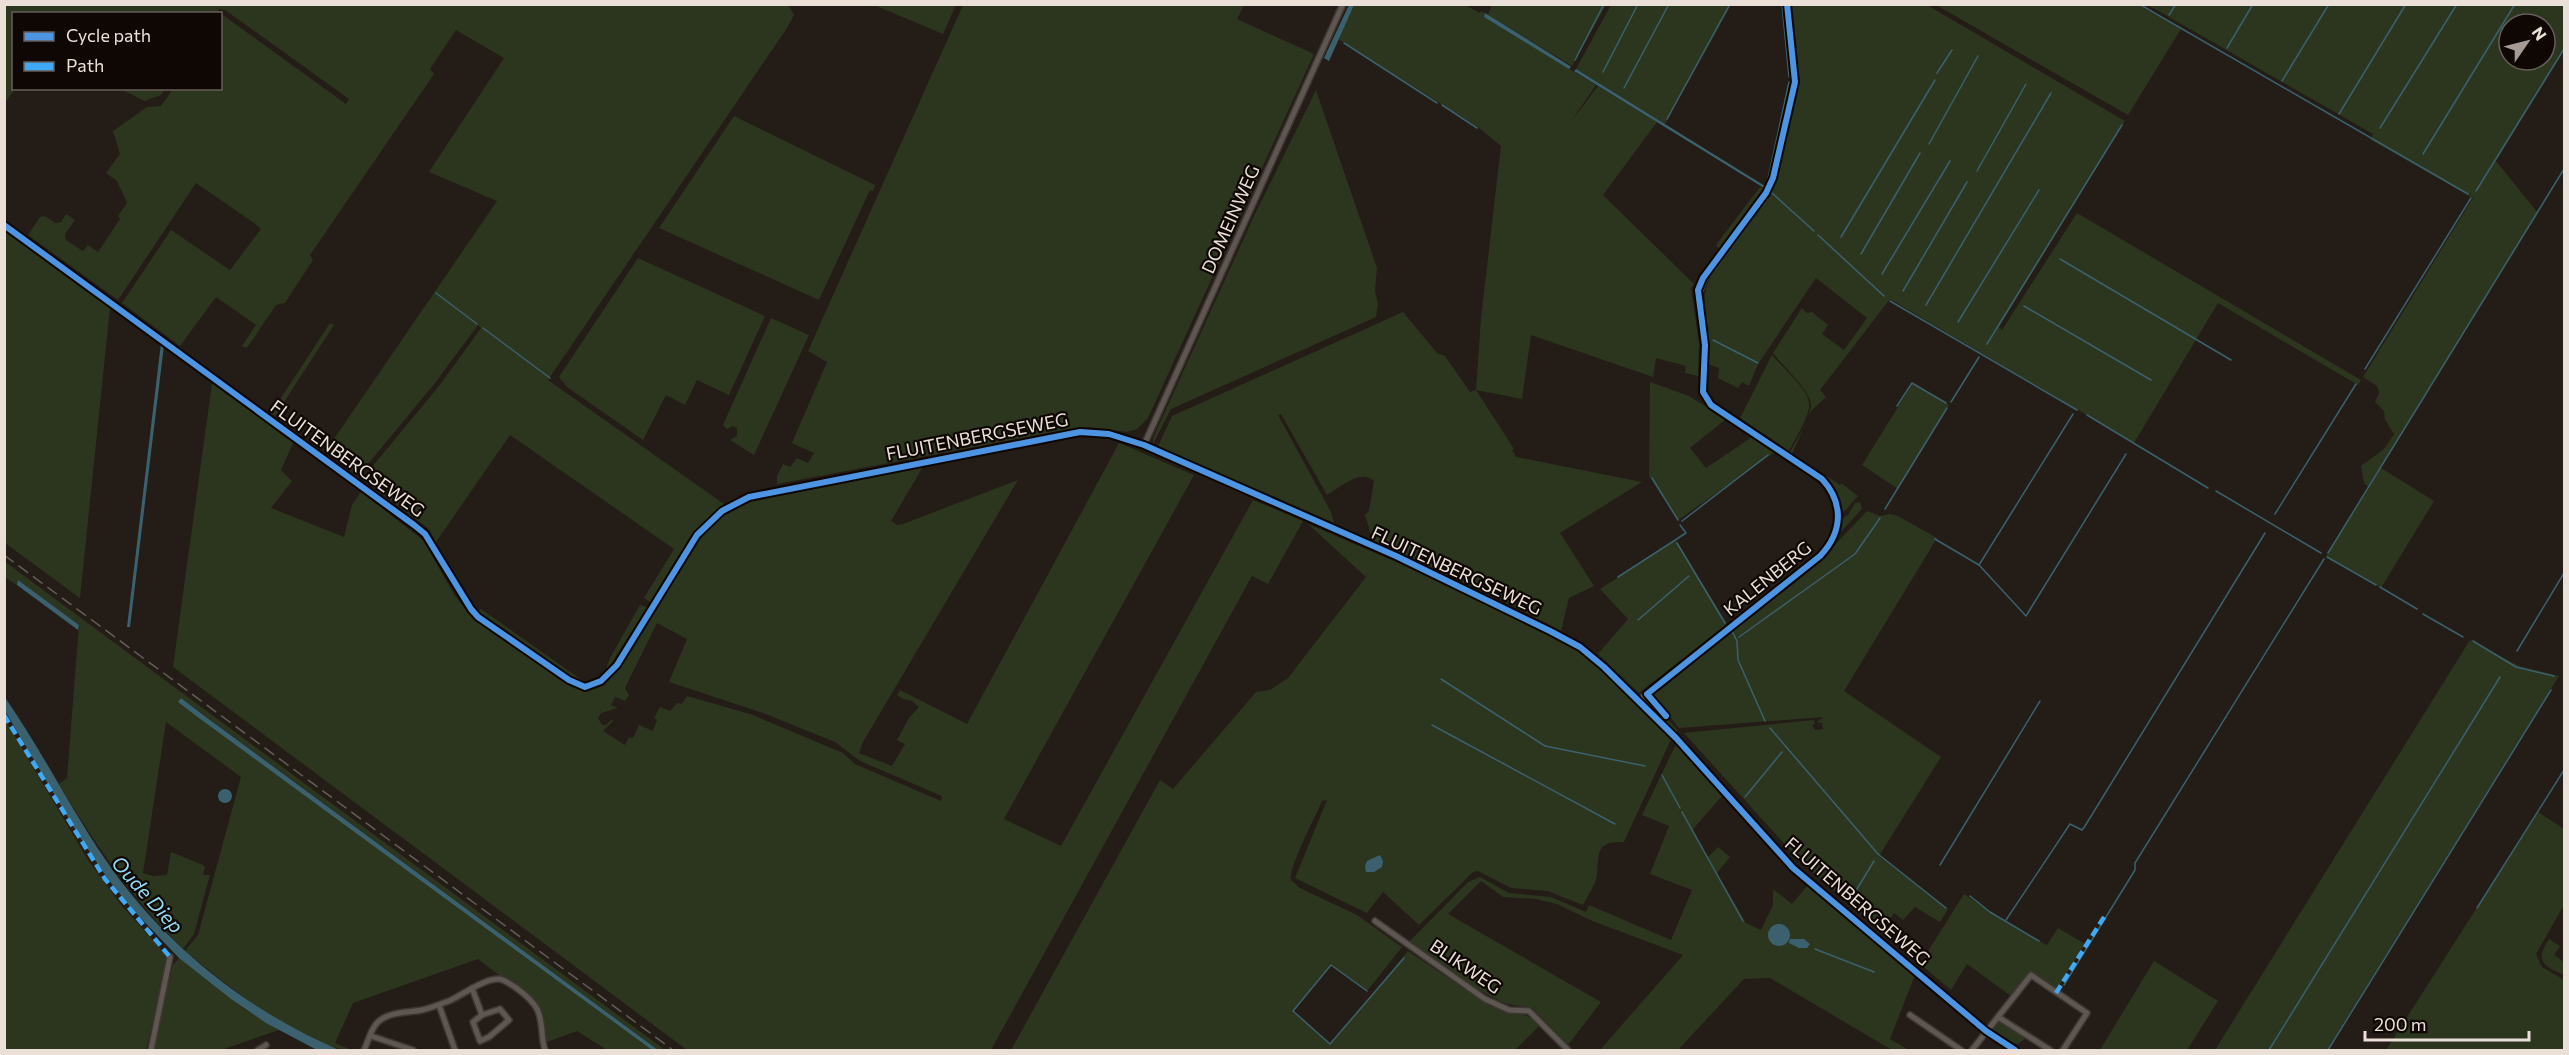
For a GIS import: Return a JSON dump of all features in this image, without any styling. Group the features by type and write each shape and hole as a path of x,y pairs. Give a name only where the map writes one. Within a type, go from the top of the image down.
{"street":[{"name":"DOMEINWEG","path":"1144,446 1343,4"},
{"name":"KALENBERG","path":"1638,701 1820,556 1832,541 1836,531 1837,502 1831,489 1822,479 1711,405 1703,392 1705,345 1698,290 1703,278 1766,193 1773,178 1795,82 1787,4"},
{"name":"FLUITENBERGSEWEG","path":"4,225 414,525 425,534 478,617 568,680 585,687 601,681 617,665 697,535 722,511 750,496 1072,433 1109,434 1144,446 1396,556 1550,631 1595,659 1676,738 1792,868 1986,1031 2015,1050"},
{"name":"BLIKWEG","path":"1376,921 1485,999 1509,1010 1529,1011 1568,1050"},
{"path":"151,1050 170,957"},
{"path":"1972,1050 2031,975 2087,1013 2062,1050"},
{"path":"364,1050 381,1020 398,1013 439,1005 494,979 504,981 536,1006 540,1016 541,1039 545,1050"},
{"path":"472,988 482,1015"},
{"path":"439,1005 455,1050"},
{"path":"500,1009 509,1020 489,1037 480,1041 473,1022 482,1015 500,1009"},
{"path":"1910,1016 1960,1050"},
{"path":"1998,1017 2050,1050"},
{"path":"371,1036 413,1050"},
{"path":"258,1050 266,1045"}],"green space":[{"path":"5,4 788,4 794,15 787,28 548,380 724,504 692,538 650,602 644,598 674,549 510,435 436,542 429,529 362,479 439,386 481,328 478,325 435,383 358,476 325,452 497,201 429,172 504,58 456,30 430,69 434,74 310,255 313,260 285,303 276,305 246,348 242,346 256,325 216,297 180,346 122,303 171,230 230,270 261,229 196,183 118,300 28,235 40,217 45,216 55,223 61,222 66,214 75,220 65,234 66,240 83,251 88,245 98,252 120,219 118,216 127,203 117,181 106,173 120,154 113,131 147,107 161,106 172,90 222,90 223,15 346,104 349,99 225,10 219,9 217,12 12,12 12,90 14,90 5,103"},
{"path":"1492,4 1606,5 1572,66 1488,15"},
{"path":"874,5 956,5 943,34"},
{"path":"963,5 1244,5 1237,19 1314,54 1148,418 1137,429 1127,432 1089,427 1065,430 777,484 777,476 783,464 790,467 797,458 808,463 814,453 792,443 827,362 808,351"},
{"path":"1354,5 1465,5 1480,13 1481,11 1485,13 1484,17 1596,85 1570,123 1598,86 1657,122 1603,195 1694,284 1691,288 1699,344 1698,376 1685,373 1686,366 1656,358 1653,377 1531,335 1522,399 1476,390 1481,318 1501,146 1478,127 1338,39"},
{"path":"1611,5 1731,5 1665,124 1576,69"},
{"path":"1792,5 1927,5 2125,121 1999,327 2002,330 2077,213 2361,380 2358,385 2218,303 2134,443 1890,299 1820,390 1826,397 1811,411 1792,454 1790,452 1810,410 1810,399 1773,353 1802,308 1807,313 1812,312 1828,325 1822,334 1844,350 1867,318 1816,278 1758,364 1749,386 1742,382 1738,388 1718,378 1719,368 1708,364 1704,301 1709,279 1717,265 1758,213 1773,185 1776,185 1799,85"},
{"path":"1936,5 2138,5 2181,29 2128,115"},
{"path":"2148,5 2564,5 2564,50 2557,61 2557,12 2497,12 2497,72 2551,72 2496,161 2538,213 2381,468 2434,501 2381,588 2326,556 2369,488 2364,483 2361,466 2384,449 2394,434 2385,420 2384,411 2375,402 2379,393 2377,386 2363,377 2473,198 2371,140 2373,134"},
{"path":"123,90 164,90 161,95 144,101"},
{"path":"1316,90 1377,268 1376,317 1171,409 1153,444 1153,438 1254,216"},
{"path":"734,116 875,185 873,191 870,190 819,300 659,228"},
{"path":"1760,187 1764,188 1719,249 1716,245"},
{"path":"6,231 110,308 80,598 5,543"},
{"path":"638,258 765,316 729,395 697,380 685,405 666,395 643,440 567,387 559,377"},
{"path":"1403,312 1437,353 1445,356 1470,392 1476,390 1514,449 1512,450 1516,457 1642,482 1560,533 1594,586 1569,598 1561,631 1498,598 1373,541 1365,515 1369,511 1374,481 1369,478 1357,478 1327,495 1281,414 1278,415 1331,512 1334,523 1158,446 1172,416"},
{"path":"771,318 809,335 754,455 730,440 737,436 737,428 733,426 727,429 723,425"},
{"path":"330,323 334,325 275,416 271,413"},
{"path":"1772,355 1804,391 1809,403 1805,420 1789,451 1740,418"},
{"path":"1650,382 1689,396 1726,419 1690,448 1706,468 1752,437 1775,452 1678,520 1649,476"},
{"path":"212,383 293,443 281,470 292,481 271,508 344,537 352,505 361,492 423,540 455,596 469,614 560,680 574,688 590,690 605,683 614,673 690,549 710,525 723,514 752,499 772,493 924,465 891,521 897,525 1018,480 863,742 859,753 892,766 905,744 897,740 909,718 919,707 912,701 897,695 900,690 967,724 1119,443 1194,475 1004,819 1061,846 1253,500 1303,521 1268,584 1252,576 991,1050 687,1050 173,667","holes":["657,623 687,639 669,682 763,713 835,742 860,761 942,796 941,801 855,764 843,753 750,714 687,696 682,704 677,703 670,711 660,707 654,718 657,720 653,731 639,725 633,738 629,737 625,745 603,731 613,721 612,719 606,725 602,725 598,718 601,713 618,708 611,705 615,697 625,701 629,695 625,688"]},
{"path":"1913,383 1949,405 1898,489 1862,465"},
{"path":"1822,473 1840,485 1841,483 1858,496 1845,511 1843,511 1836,490"},
{"path":"1860,502 1862,509 1836,537 1841,519 1848,515 1855,503"},
{"path":"1867,511 1880,516 1890,514 1898,516 1937,538 1844,691 1941,757 1879,856 1948,909 1940,922 1915,907 1903,920 1894,913 1886,925 1894,935 1891,940 1798,859 1684,733 1814,720 1815,724 1812,725 1815,730 1823,729 1822,723 1817,722 1823,717 1679,728 1651,693 1825,555"},
{"path":"1308,524 1461,590 1574,647 1606,673 1672,737 1624,842 1608,844 1600,850 1596,879 1583,905 1547,891 1511,888 1478,871 1473,872 1419,925 1383,892 1367,913 1295,878 1327,800 1322,801 1303,842 1291,874 1291,880 1300,888 1357,915 1402,947 1367,991 1331,965 1293,1012 1331,1044 1408,951 1490,1006 1523,1014 1539,1026 1515,1050 1011,1050 1160,780 1173,789 1256,692 1270,690 1288,678 1366,577"},
{"path":"1676,540 1727,624 1639,693 1598,654 1628,619 1600,589"},
{"path":"4,561 665,1050 658,1050 181,698 179,702 652,1050 607,1050 577,1031 544,1043 543,1018 537,1004 478,959 353,1003 335,1043 351,1050 333,1047 312,1039 289,1027 242,996 185,951 198,935 241,777 166,722 143,873 153,876 167,875 171,852 203,865 205,867 203,875 210,875 194,934 183,949 131,891 87,829 59,784 67,778 79,625 18,580 17,585 5,577"},
{"path":"640,605 647,607 604,675 610,658"},
{"path":"481,609 586,683 562,673 531,652 477,611"},
{"path":"2470,640 2519,666 2559,676 2327,1050 2215,1050"},
{"path":"1646,696 1678,731 1675,733 1646,703"},
{"path":"4,718 88,860 121,905 167,956 165,974 146,1050 5,1050"},
{"path":"1677,742 1723,795 1693,829 1708,857 1718,847 1730,857 1717,873 1746,923 1761,930 1773,905 1773,889 1792,904 1808,885 1915,975 1890,1039 1909,1050 1892,1050 1770,978 1744,979 1678,1050 1600,1050 1683,955 1590,920 1557,904 1536,899 1503,897 1481,881 1448,914 1601,1002 1568,1045 1532,1008 1507,1004 1472,986 1410,941 1468,882 1480,877 1509,893 1551,897 1586,912 1589,905 1671,940 1692,890 1650,874 1669,826 1642,815","holes":["1786,926 1789,932 1783,945 1775,946 1770,941 1769,929"]},
{"path":"2538,812 2564,829 2564,905 2536,954 2542,967 2564,980 2564,1050 2386,1050"},
{"path":"1964,894 2004,921 2047,945 2058,928 2085,944 2056,990 2030,972 2011,996 1967,964 1951,990 1920,964"},
{"path":"2549,939 2560,946 2554,955 2564,962 2564,975 2550,969 2543,962 2542,952"},
{"path":"179,958 244,1009 279,1030 221,1050 153,1050 173,965"},
{"path":"2154,961 2218,1001 2187,1050 2100,1050"},
{"path":"1999,1020 2025,1036 2024,1040 2017,1044 2009,1041 2008,1043 1992,1033 1991,1027"}],"water":[{"path":"1349,5 1354,5 1329,61 1324,58"},
{"path":"1485,13 1571,67 1569,69 1484,17"},
{"path":"1576,69 1765,186 1764,188 1574,71"},
{"path":"161,343 164,345 130,627 127,627"},
{"path":"18,580 79,625 78,630 17,585"},
{"path":"4,696 105,859 153,919 208,971 239,994 271,1015 339,1050 317,1050 266,1023 179,958 133,910 108,879 79,836 5,711"},
{"path":"181,698 658,1050 652,1050 199,718 178,702"},
{"path":"225,789 230,791 232,796 230,801 225,803 220,801 218,796 220,791"},
{"path":"1380,855 1383,861 1382,867 1374,872 1366,872 1367,861"},
{"path":"1779,924 1787,927 1790,935 1787,943 1779,946 1771,943 1768,935 1771,927"},
{"path":"1790,939 1804,939 1810,944 1807,948 1799,948 1789,943"}],"waterway":[{"path":"1575,60 1604,4"},
{"path":"1603,72 1638,4"},
{"path":"1624,88 1669,4"},
{"path":"1667,119 1730,4"},
{"path":"1782,4 1789,77"},
{"path":"1775,184 1798,85 1791,4"},
{"path":"2139,4 2468,194"},
{"path":"2169,15 2176,4"},
{"path":"2227,48 2253,4"},
{"path":"2282,81 2329,4"},
{"path":"2339,114 2406,4"},
{"path":"2380,128 2457,4"},
{"path":"2423,154 2515,4"},
{"path":"1344,43 1437,103"},
{"path":"2476,191 2564,49"},
{"path":"1937,73 1952,50"},
{"path":"1929,144 1978,56"},
{"path":"1841,237 1935,80"},
{"path":"1768,179 1789,82"},
{"path":"1977,171 2026,84"},
{"path":"1926,305 2051,93"},
{"path":"1442,105 1477,128"},
{"path":"1987,344 2122,125"},
{"path":"1861,254 1920,153"},
{"path":"1882,274 1950,161"},
{"path":"2328,553 2564,169"},
{"path":"1903,291 1967,182"},
{"path":"1958,322 2039,190"},
{"path":"1772,193 1814,231"},
{"path":"2365,369 2471,198"},
{"path":"1703,291 1707,280 1767,199"},
{"path":"1818,235 1884,296"},
{"path":"2060,259 2231,360"},
{"path":"436,293 477,324"},
{"path":"1702,296 1708,340"},
{"path":"1890,301 2077,410"},
{"path":"2024,306 2151,380"},
{"path":"483,328 550,378"},
{"path":"1713,340 1758,363"},
{"path":"1951,402 1979,357"},
{"path":"1897,406 1912,383 1946,403"},
{"path":"2275,514 2356,384"},
{"path":"1885,509 1947,408"},
{"path":"1979,565 2073,414"},
{"path":"2087,415 2208,488"},
{"path":"1935,539 1979,565 2026,616 2126,454"},
{"path":"1682,521 1768,455"},
{"path":"1652,478 1678,520"},
{"path":"2216,491 2321,553"},
{"path":"1739,637 1855,554 1880,518"},
{"path":"1618,577 1686,533 1680,525"},
{"path":"2006,920 2070,824 2082,830 2085,826 2265,533"},
{"path":"1677,543 1725,623"},
{"path":"2327,557 2376,585"},
{"path":"2064,985 2135,870 2135,863 2324,559"},
{"path":"2517,651 2564,573"},
{"path":"1638,620 1689,576"},
{"path":"2380,587 2417,609"},
{"path":"2423,614 2463,637"},
{"path":"1732,631 1737,641 1738,660 1765,721"},
{"path":"2473,641 2516,667 2554,676"},
{"path":"2269,1050 2500,677"},
{"path":"1441,679 1545,746 1645,766"},
{"path":"2328,1050 2551,690"},
{"path":"1940,865 2040,701"},
{"path":"1432,725 1615,824"},
{"path":"1770,728 1878,854 1946,908"},
{"path":"1745,797 1782,752"},
{"path":"2477,908 2564,770"},
{"path":"1662,775 1680,808"},
{"path":"1682,812 1743,921"},
{"path":"1849,902 1874,861"},
{"path":"1970,896 1990,912 2039,941"},
{"path":"1815,949 1874,972"},
{"path":"1367,991 1331,965 1293,1011 1330,1044 1404,958"}],"railway":[{"path":"4,555 673,1050"}],"marked path":[{"path":"4,715 105,879 170,957"},
{"path":"2056,993 2106,914"}],"cycle path":[{"path":"1666,716 1647,694 1820,556 1828,547 1837,527 1837,508 1834,498 1822,479 1711,405 1703,392 1705,345 1698,290 1703,278 1766,193 1773,178 1795,82 1787,4"},
{"path":"4,225 414,525 425,534 478,617 569,680 585,687 601,681 617,665 697,535 722,511 749,497 1080,432 1109,434 1144,445 1396,556 1580,647 1604,667 1676,738 1793,868 1986,1031 2015,1050"}],"water label":[{"name":"Oude Diep","path":"148,894"}]}
